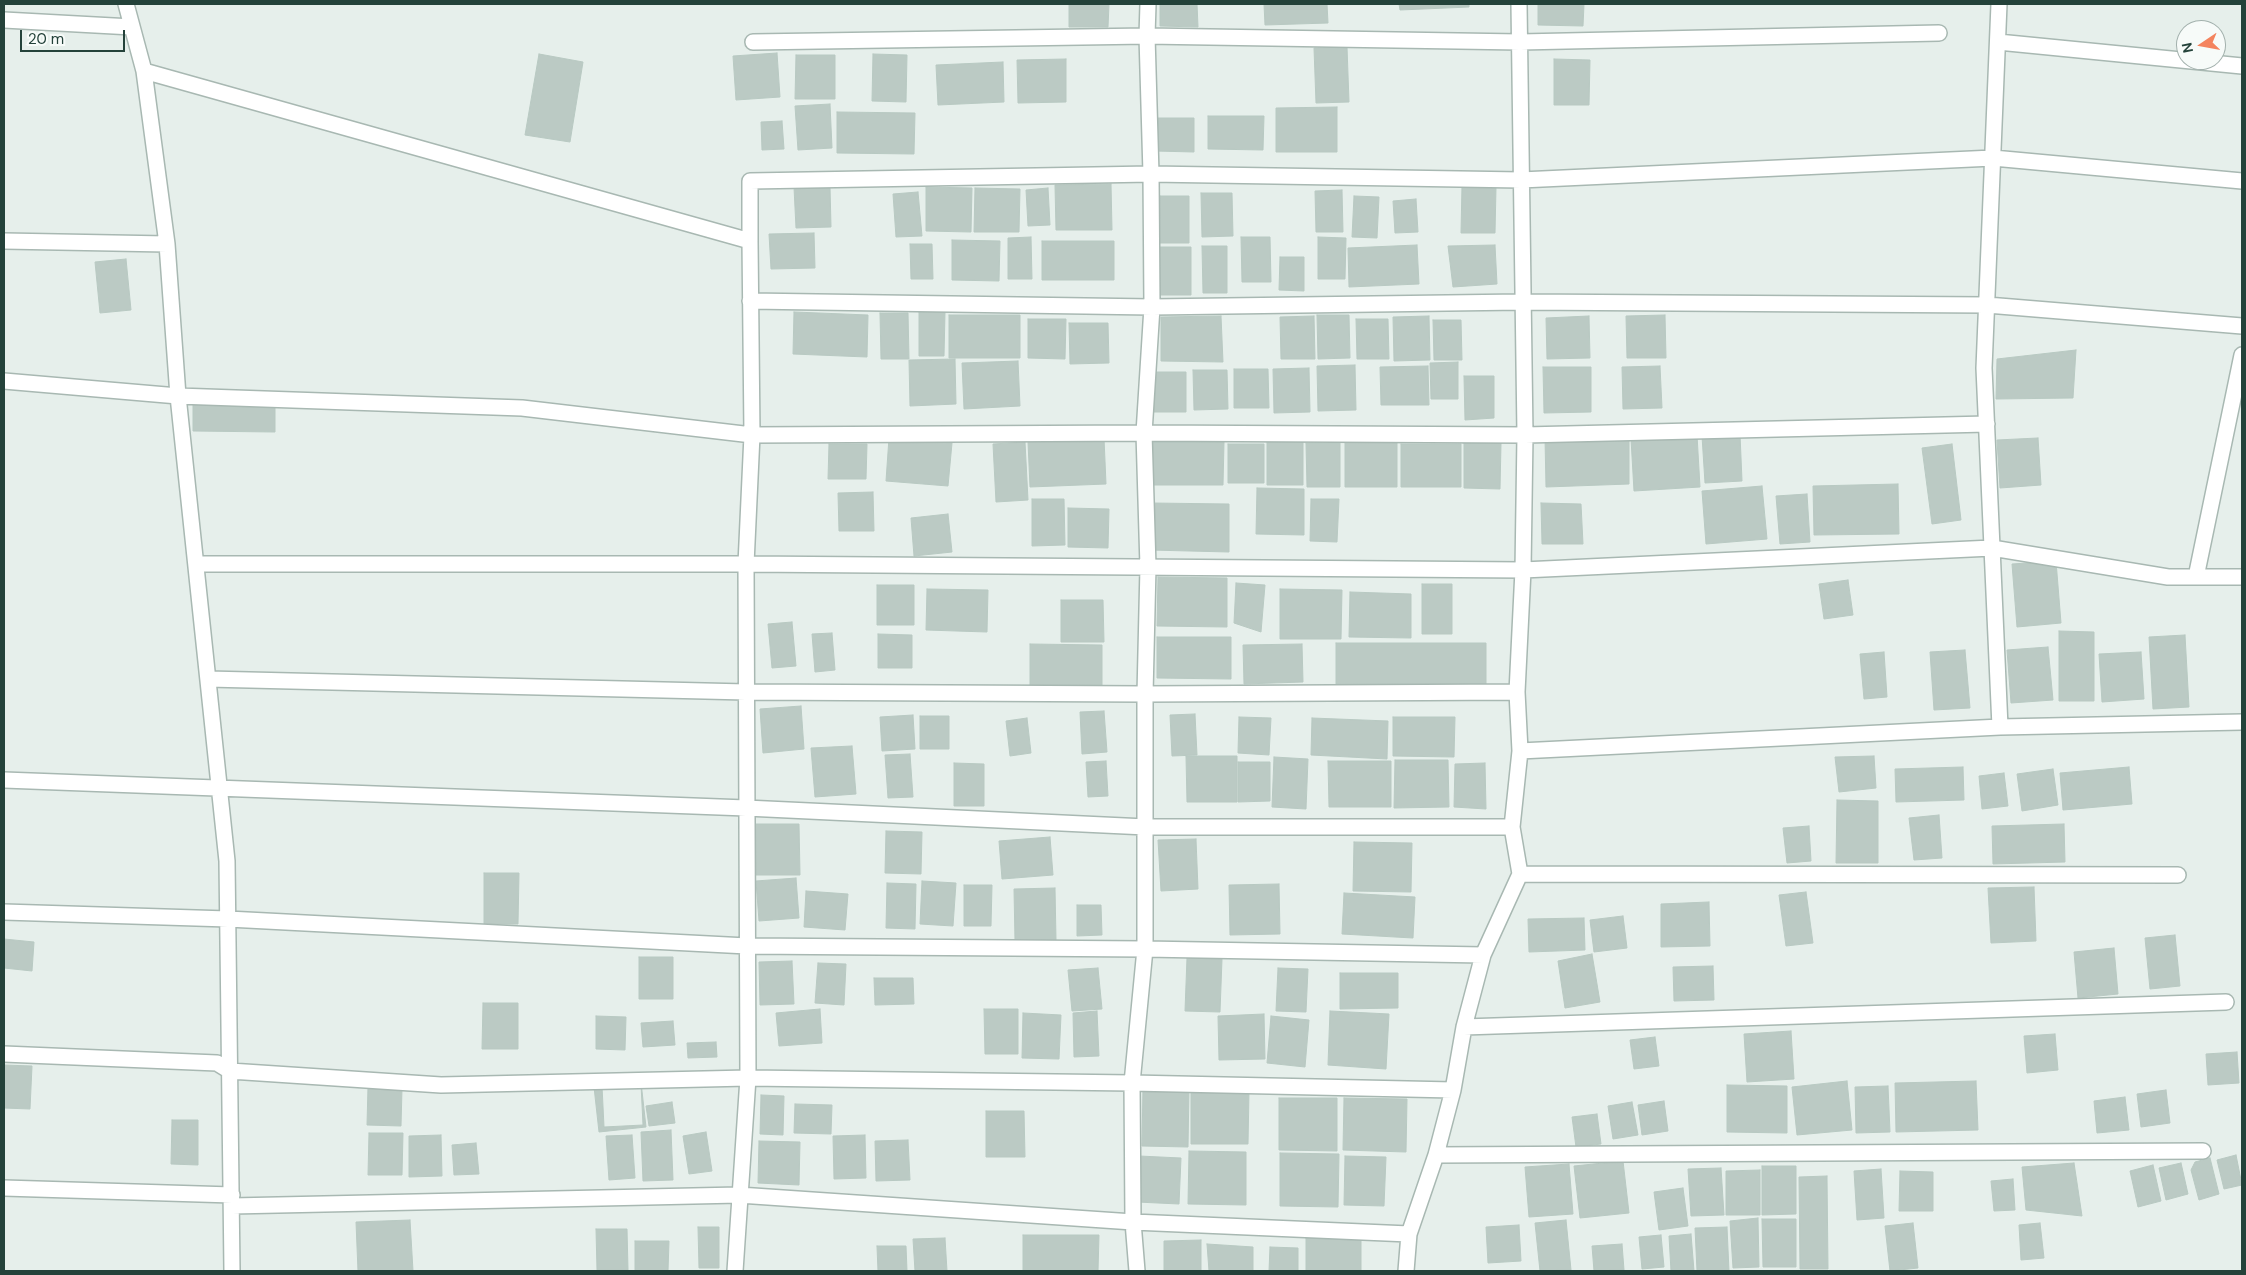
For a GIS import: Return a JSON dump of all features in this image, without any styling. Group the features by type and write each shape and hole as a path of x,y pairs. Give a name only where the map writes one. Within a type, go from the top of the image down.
{"street":[{"path":"126,4 144,71 167,244 178,396 227,861 232,1271"},
{"path":"1137,1271 1133,1222 1132,1082 1145,949 1145,694 1148,566 1144,432 1152,307 1148,4"},
{"path":"1406,1271 1409,1234 1436,1155 1453,1090 1464,1027 1483,955 1520,874 1512,827 1520,751 1517,692 1523,570 1524,435 1519,4"},
{"path":"2000,4 1984,368 2000,727"},
{"path":"4,20 132,27"},
{"path":"753,42 1147,36 1520,42 1939,33"},
{"path":"1998,42 2242,66"},
{"path":"144,71 750,241"},
{"path":"735,1271 748,1078 746,564 752,435 750,181 1151,174 1521,180 1993,158 2242,181"},
{"path":"4,241 167,244"},
{"path":"750,301 1152,307 1521,302 1987,305 2242,326"},
{"path":"2196,577 2242,355"},
{"path":"4,381 178,396 522,408 752,435 1144,432 1524,435 1987,424"},
{"path":"196,564 746,564 1523,570 1992,548 2168,577 2242,577"},
{"path":"208,679 746,692 1145,694 1517,692"},
{"path":"1520,751 2000,727 2242,722"},
{"path":"4,780 746,808 1146,827 1512,827"},
{"path":"1520,874 2178,874"},
{"path":"4,912 228,919 747,946 1145,949 1483,955"},
{"path":"1464,1027 2226,1002"},
{"path":"4,1054 217,1063 230,1071 441,1085 748,1078 1132,1082 1453,1090"},
{"path":"1436,1155 2203,1151"},
{"path":"4,1188 232,1201 739,1194 1133,1222 1409,1234"}],"building":[{"path":"1069,4 1109,4 1108,27 1069,27"},
{"path":"1160,4 1197,4 1198,27 1160,26"},
{"path":"1264,4 1327,4 1328,23 1265,25"},
{"path":"1399,4 1469,4 1469,7 1400,10"},
{"path":"1538,4 1584,4 1583,26 1538,25"},
{"path":"1347,47 1349,102 1316,103 1314,48"},
{"path":"777,53 780,97 736,100 733,56"},
{"path":"539,54 583,62 570,142 525,135"},
{"path":"873,54 907,55 906,102 872,101"},
{"path":"796,55 835,55 835,99 795,99"},
{"path":"1066,59 1066,102 1018,103 1017,60"},
{"path":"1554,59 1590,60 1589,105 1554,105"},
{"path":"1003,62 1004,102 938,105 936,65"},
{"path":"830,104 832,148 798,150 795,106"},
{"path":"1337,107 1337,152 1276,152 1276,108"},
{"path":"837,112 915,113 914,154 837,153"},
{"path":"1208,116 1264,116 1263,150 1208,149"},
{"path":"1155,118 1194,118 1194,152 1155,151"},
{"path":"782,121 784,149 762,150 761,122"},
{"path":"1111,184 1112,230 1056,230 1055,185"},
{"path":"1462,186 1496,187 1495,233 1461,233"},
{"path":"794,187 830,187 831,227 796,228"},
{"path":"926,187 972,188 971,232 926,231"},
{"path":"975,188 1020,189 1019,232 974,232"},
{"path":"1048,188 1050,225 1028,226 1026,190"},
{"path":"1342,190 1343,232 1316,232 1315,191"},
{"path":"918,192 922,236 896,237 893,194"},
{"path":"1201,193 1232,193 1233,236 1202,237"},
{"path":"1160,196 1189,196 1189,243 1159,243"},
{"path":"1354,196 1379,197 1377,238 1352,237"},
{"path":"1416,199 1418,232 1395,233 1393,201"},
{"path":"814,233 815,268 771,269 769,234"},
{"path":"1031,237 1032,279 1008,279 1008,238"},
{"path":"1241,237 1270,237 1271,282 1242,282"},
{"path":"1318,237 1346,238 1345,279 1318,279"},
{"path":"952,240 1000,241 999,281 952,280"},
{"path":"1042,241 1114,241 1114,280 1042,280"},
{"path":"910,244 932,244 933,279 911,279"},
{"path":"1417,245 1419,284 1349,287 1348,248"},
{"path":"1495,245 1497,284 1453,287 1448,246"},
{"path":"1202,246 1227,246 1227,293 1203,293"},
{"path":"1158,247 1191,247 1191,295 1157,295"},
{"path":"1280,257 1304,257 1304,291 1279,290"},
{"path":"126,259 131,310 100,313 95,262"},
{"path":"794,312 868,315 867,357 793,354"},
{"path":"919,312 945,312 944,356 919,356"},
{"path":"880,313 908,313 909,359 881,359"},
{"path":"949,315 1020,315 1020,358 949,358"},
{"path":"1317,315 1349,315 1350,358 1318,359"},
{"path":"1665,315 1666,358 1627,358 1626,316"},
{"path":"1221,316 1223,362 1161,361 1161,317"},
{"path":"1314,316 1315,359 1281,359 1280,317"},
{"path":"1429,316 1430,360 1394,361 1393,317"},
{"path":"1589,316 1590,358 1547,359 1546,318"},
{"path":"1028,319 1066,319 1065,359 1028,358"},
{"path":"1356,319 1388,319 1389,359 1357,359"},
{"path":"1433,320 1461,320 1462,360 1434,360"},
{"path":"1069,323 1108,323 1109,363 1070,364"},
{"path":"2076,350 2073,398 1996,399 1997,359"},
{"path":"955,359 956,404 910,406 909,360"},
{"path":"1018,361 1020,406 964,409 962,363"},
{"path":"1458,362 1458,399 1431,399 1430,363"},
{"path":"1355,365 1356,410 1318,411 1317,366"},
{"path":"1428,366 1429,405 1381,405 1380,367"},
{"path":"1660,366 1662,408 1623,409 1622,367"},
{"path":"1543,367 1591,367 1591,412 1544,413"},
{"path":"1309,368 1310,412 1274,413 1273,369"},
{"path":"1234,369 1268,369 1269,408 1234,408"},
{"path":"1193,370 1227,370 1228,409 1194,410"},
{"path":"1154,372 1186,372 1186,412 1154,412"},
{"path":"1464,376 1494,376 1494,418 1465,420"},
{"path":"193,399 275,400 275,432 193,431"},
{"path":"1740,434 1742,481 1705,483 1702,436"},
{"path":"1697,435 1700,487 1634,491 1631,439"},
{"path":"1629,436 1629,484 1546,487 1545,438"},
{"path":"889,438 952,443 948,486 886,481"},
{"path":"1104,438 1106,484 1030,487 1028,442"},
{"path":"2038,438 2041,485 2000,488 1997,440"},
{"path":"1025,442 1028,500 996,502 993,444"},
{"path":"1149,442 1224,442 1223,485 1149,485"},
{"path":"1267,442 1303,442 1303,485 1267,485"},
{"path":"1345,442 1397,442 1397,487 1345,487"},
{"path":"1306,443 1340,443 1340,487 1307,487"},
{"path":"1464,443 1501,443 1500,489 1464,488"},
{"path":"829,444 867,444 866,479 828,479"},
{"path":"1228,444 1264,444 1264,483 1228,483"},
{"path":"1401,444 1461,444 1461,487 1401,487"},
{"path":"1952,444 1961,520 1932,524 1922,448"},
{"path":"1898,484 1899,534 1814,535 1813,486"},
{"path":"1762,486 1767,539 1706,544 1702,491"},
{"path":"1257,488 1304,489 1304,535 1256,534"},
{"path":"873,492 874,531 839,531 838,493"},
{"path":"1807,494 1810,542 1780,544 1776,496"},
{"path":"1032,499 1064,499 1065,545 1032,546"},
{"path":"1311,499 1339,499 1337,542 1310,541"},
{"path":"1151,503 1229,504 1229,552 1150,550"},
{"path":"1541,503 1581,504 1583,544 1542,544"},
{"path":"1068,508 1109,509 1108,548 1068,547"},
{"path":"948,514 952,552 914,556 911,518"},
{"path":"2056,561 2061,623 2017,627 2012,564"},
{"path":"1158,577 1227,578 1227,627 1157,626"},
{"path":"1848,580 1853,615 1824,619 1819,584"},
{"path":"1236,583 1265,585 1261,632 1234,623"},
{"path":"1422,584 1452,584 1452,634 1422,634"},
{"path":"877,585 914,585 914,625 877,625"},
{"path":"927,589 988,590 987,632 926,630"},
{"path":"1280,589 1342,590 1341,639 1280,639"},
{"path":"1350,592 1411,594 1411,638 1349,637"},
{"path":"1061,600 1103,600 1104,642 1061,642"},
{"path":"792,622 796,666 772,668 768,624"},
{"path":"2059,631 2094,632 2094,701 2059,701"},
{"path":"832,633 835,670 815,672 812,634"},
{"path":"878,634 912,635 912,668 878,668"},
{"path":"2185,635 2189,707 2153,709 2149,637"},
{"path":"1157,637 1231,637 1231,679 1157,678"},
{"path":"1336,643 1486,643 1486,688 1336,688"},
{"path":"1030,644 1102,645 1102,687 1030,687"},
{"path":"1302,644 1303,682 1244,684 1243,645"},
{"path":"2048,647 2053,700 2011,703 2007,650"},
{"path":"1965,650 1970,708 1934,710 1930,652"},
{"path":"1884,652 1887,697 1864,699 1860,654"},
{"path":"2141,652 2144,699 2102,702 2099,654"},
{"path":"801,706 804,749 763,753 760,709"},
{"path":"1104,711 1107,752 1082,754 1080,712"},
{"path":"1195,714 1197,755 1172,756 1170,715"},
{"path":"913,715 915,749 882,751 880,717"},
{"path":"920,716 949,716 949,749 920,749"},
{"path":"1239,717 1271,718 1269,755 1238,753"},
{"path":"1393,717 1455,717 1454,757 1393,756"},
{"path":"1027,718 1031,753 1010,756 1006,721"},
{"path":"1312,718 1388,721 1387,759 1311,755"},
{"path":"852,746 856,794 815,797 811,748"},
{"path":"910,754 913,797 888,798 885,755"},
{"path":"1186,756 1237,756 1237,802 1187,802"},
{"path":"1874,756 1876,788 1839,792 1835,757"},
{"path":"1274,757 1308,759 1306,809 1272,807"},
{"path":"1395,760 1448,760 1449,807 1394,808"},
{"path":"1106,761 1108,796 1088,797 1086,762"},
{"path":"1328,761 1391,761 1391,807 1329,807"},
{"path":"1238,762 1270,762 1270,801 1238,802"},
{"path":"954,763 984,764 984,806 954,806"},
{"path":"1485,763 1486,809 1454,807 1455,764"},
{"path":"1963,767 1964,800 1896,802 1895,769"},
{"path":"2129,767 2132,804 2063,810 2060,773"},
{"path":"2053,769 2058,805 2022,811 2017,774"},
{"path":"2004,773 2008,806 1982,809 1979,776"},
{"path":"1837,800 1878,801 1878,863 1836,863"},
{"path":"1939,815 1942,858 1914,860 1909,818"},
{"path":"754,824 799,824 800,875 756,875"},
{"path":"2064,824 2065,862 1993,864 1992,826"},
{"path":"1809,826 1811,861 1787,863 1783,828"},
{"path":"886,831 922,832 921,874 885,873"},
{"path":"1050,837 1053,875 1002,879 999,841"},
{"path":"1196,839 1198,889 1161,891 1158,840"},
{"path":"1354,842 1412,843 1411,892 1353,891"},
{"path":"484,873 519,873 518,924 484,924"},
{"path":"796,878 799,918 759,921 756,881"},
{"path":"922,881 956,883 953,926 920,924"},
{"path":"887,883 916,884 915,929 886,928"},
{"path":"1279,884 1280,934 1230,935 1229,885"},
{"path":"964,885 992,885 991,926 964,926"},
{"path":"2034,887 2036,941 1991,943 1988,888"},
{"path":"1055,888 1056,940 1015,941 1014,889"},
{"path":"806,891 848,894 845,930 804,927"},
{"path":"1806,892 1813,943 1786,946 1779,895"},
{"path":"1344,893 1415,897 1413,938 1342,934"},
{"path":"1709,902 1710,946 1661,947 1661,904"},
{"path":"1077,905 1101,905 1102,935 1077,936"},
{"path":"1623,916 1627,948 1594,952 1590,920"},
{"path":"1584,918 1585,950 1529,952 1528,919"},
{"path":"2175,935 2180,986 2150,989 2145,938"},
{"path":"4,939 34,942 32,971 4,968"},
{"path":"2114,948 2118,994 2078,998 2074,952"},
{"path":"1592,954 1600,1002 1565,1008 1558,961"},
{"path":"639,957 673,957 673,999 639,999"},
{"path":"1187,958 1222,959 1220,1012 1185,1011"},
{"path":"792,961 794,1004 760,1005 759,962"},
{"path":"818,963 846,964 844,1005 815,1003"},
{"path":"1713,966 1714,1000 1674,1001 1673,967"},
{"path":"1098,968 1102,1009 1072,1011 1068,970"},
{"path":"1278,968 1308,969 1306,1012 1276,1011"},
{"path":"1340,973 1398,973 1398,1008 1340,1009"},
{"path":"874,978 913,978 914,1004 875,1005"},
{"path":"483,1003 518,1003 518,1049 482,1049"},
{"path":"820,1009 822,1043 779,1046 776,1013"},
{"path":"984,1009 1018,1009 1018,1054 985,1054"},
{"path":"1097,1011 1099,1056 1074,1057 1073,1013"},
{"path":"1330,1011 1389,1014 1386,1069 1328,1065"},
{"path":"1023,1013 1061,1015 1059,1059 1022,1058"},
{"path":"1264,1014 1265,1059 1219,1060 1218,1016"},
{"path":"596,1016 626,1017 625,1050 596,1049"},
{"path":"1271,1016 1309,1020 1305,1067 1267,1063"},
{"path":"673,1021 675,1045 643,1047 641,1023"},
{"path":"1791,1031 1794,1079 1747,1082 1744,1034"},
{"path":"2055,1034 2058,1070 2027,1073 2024,1036"},
{"path":"1655,1037 1659,1066 1634,1069 1630,1040"},
{"path":"716,1042 717,1057 688,1058 687,1043"},
{"path":"2237,1052 2239,1083 2208,1085 2206,1054"},
{"path":"4,1065 32,1066 30,1109 4,1108"},
{"path":"1847,1081 1852,1130 1797,1135 1792,1087"},
{"path":"1976,1081 1978,1130 1896,1132 1895,1083"},
{"path":"641,1082 646,1127 599,1132 594,1087"},
{"path":"641,1084 643,1125 604,1127 602,1086"},
{"path":"1727,1085 1787,1086 1787,1133 1727,1132"},
{"path":"1143,1086 1189,1088 1188,1147 1142,1146"},
{"path":"1888,1086 1890,1132 1856,1133 1855,1087"},
{"path":"368,1087 402,1088 401,1126 367,1125"},
{"path":"2166,1090 2170,1123 2141,1127 2137,1094"},
{"path":"1191,1091 1249,1091 1248,1144 1191,1144"},
{"path":"761,1095 784,1096 783,1135 760,1134"},
{"path":"2125,1097 2129,1130 2097,1133 2094,1101"},
{"path":"1279,1098 1337,1098 1337,1151 1279,1150"},
{"path":"1344,1098 1407,1099 1406,1152 1343,1150"},
{"path":"1664,1101 1668,1131 1642,1135 1638,1105"},
{"path":"672,1102 675,1123 649,1126 646,1106"},
{"path":"1632,1102 1638,1135 1613,1139 1608,1106"},
{"path":"795,1104 832,1105 831,1134 794,1133"},
{"path":"986,1111 1024,1111 1025,1157 986,1157"},
{"path":"1597,1114 1601,1144 1576,1147 1572,1117"},
{"path":"172,1120 198,1120 198,1165 171,1164"},
{"path":"671,1130 673,1180 643,1181 641,1132"},
{"path":"706,1132 712,1171 689,1174 683,1136"},
{"path":"369,1133 403,1133 402,1175 368,1175"},
{"path":"441,1135 442,1176 409,1177 409,1136"},
{"path":"632,1135 635,1178 609,1180 606,1136"},
{"path":"865,1135 866,1178 834,1179 833,1136"},
{"path":"908,1140 910,1180 876,1181 875,1141"},
{"path":"759,1141 800,1142 799,1185 758,1183"},
{"path":"476,1143 479,1174 454,1175 452,1145"},
{"path":"1189,1151 1246,1152 1246,1205 1188,1204"},
{"path":"1280,1153 1339,1154 1338,1207 1280,1206"},
{"path":"2236,1155 2242,1185 2224,1189 2217,1160"},
{"path":"1139,1156 1181,1158 1179,1204 1137,1202"},
{"path":"1345,1156 1386,1157 1384,1206 1344,1205"},
{"path":"2210,1158 2219,1194 2199,1200 2191,1170 2195,1162"},
{"path":"1623,1161 1629,1213 1580,1218 1574,1166"},
{"path":"2074,1163 2082,1216 2026,1210 2022,1167"},
{"path":"2181,1163 2188,1194 2166,1200 2159,1168"},
{"path":"1569,1164 1573,1214 1529,1217 1525,1167"},
{"path":"2153,1165 2161,1201 2138,1207 2130,1171"},
{"path":"1762,1166 1796,1166 1796,1214 1762,1215"},
{"path":"1721,1168 1724,1215 1691,1216 1688,1169"},
{"path":"1881,1169 1884,1218 1857,1220 1854,1171"},
{"path":"1760,1170 1760,1215 1726,1215 1726,1171"},
{"path":"1900,1171 1933,1172 1933,1211 1899,1211"},
{"path":"1827,1176 1828,1269 1800,1269 1799,1177"},
{"path":"2013,1179 2015,1210 1994,1211 1991,1181"},
{"path":"1683,1188 1688,1226 1659,1230 1654,1192"},
{"path":"1758,1218 1759,1267 1733,1268 1730,1221"},
{"path":"1762,1219 1796,1219 1796,1267 1763,1267"},
{"path":"410,1220 413,1271 358,1271 356,1222"},
{"path":"1566,1220 1571,1270 1540,1271 1535,1223"},
{"path":"1913,1223 1918,1268 1890,1271 1885,1226"},
{"path":"2040,1223 2044,1258 2021,1260 2019,1225"},
{"path":"1519,1225 1521,1261 1488,1263 1486,1227"},
{"path":"698,1227 719,1227 719,1268 699,1268"},
{"path":"1727,1227 1729,1271 1697,1271 1695,1228"},
{"path":"596,1229 627,1229 628,1270 597,1270"},
{"path":"1691,1234 1694,1271 1671,1271 1669,1236"},
{"path":"1023,1235 1099,1235 1098,1271 1023,1271"},
{"path":"1661,1235 1664,1267 1642,1269 1639,1237"},
{"path":"945,1238 947,1271 915,1271 913,1239"},
{"path":"1306,1238 1361,1238 1361,1271 1306,1271"},
{"path":"1201,1240 1201,1271 1164,1271 1164,1241"},
{"path":"635,1241 669,1241 668,1271 635,1271"},
{"path":"1207,1244 1253,1247 1253,1271 1209,1271"},
{"path":"1622,1244 1624,1270 1594,1271 1592,1246"},
{"path":"877,1246 906,1246 907,1271 878,1271"},
{"path":"1270,1247 1298,1248 1298,1271 1269,1271"}]}
